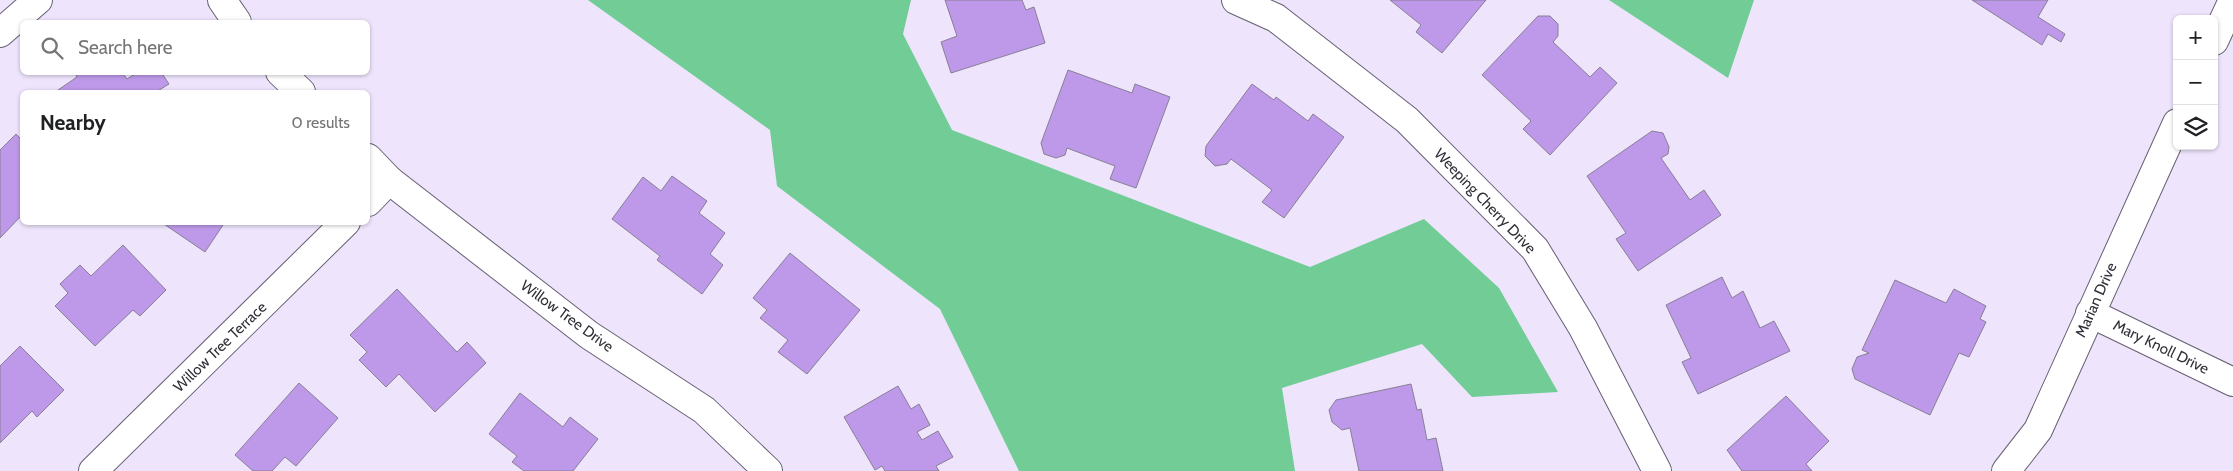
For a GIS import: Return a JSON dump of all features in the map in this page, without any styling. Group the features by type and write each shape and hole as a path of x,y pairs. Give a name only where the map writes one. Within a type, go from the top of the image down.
{"street":[{"path":"0,33 38,0"},
{"path":"222,0 236,20"},
{"name":"Weeping Cherry Drive","path":"1236,0 1276,18 1407,120 1535,249 1583,328 1657,471"},
{"path":"2218,32 2233,0"},
{"path":"283,75 298,90"},
{"name":"Marian Drive","path":"2006,471 2038,430 2173,132"},
{"name":"Willow Tree Drive","path":"370,160 389,180 589,335 704,410 768,471"},
{"path":"370,200 389,180"},
{"name":"Willow Tree Terrace","path":"93,471 343,225"},
{"name":"Mary Knoll Drive","path":"2090,313 2233,382"}],"green space":[{"path":"588,0 911,0 903,34 952,130 1310,267 1424,219 1499,288 1558,392 1472,397 1422,344 1282,388 1295,471 1019,471 940,309 777,186 770,130"},
{"path":"1609,0 1754,0 1728,78"}],"building":[{"path":"945,0 1022,0 1026,10 1034,7 1045,43 951,73 941,42 957,36"},
{"path":"1390,0 1486,0 1442,53 1416,32 1421,25"},
{"path":"1972,0 2048,0 2038,17 2065,34 2061,42 2048,34 2042,45"},
{"path":"1538,16 1550,16 1558,24 1558,36 1553,42 1590,77 1600,67 1617,83 1550,155 1523,129 1531,121 1482,75"},
{"path":"1068,70 1132,93 1135,84 1170,97 1136,188 1110,179 1115,166 1067,148 1065,155 1056,158 1044,154 1041,143"},
{"path":"76,75 124,75 127,79 133,75 163,75 169,84 159,90 58,90 77,77"},
{"path":"1252,84 1274,100 1276,97 1308,121 1313,114 1344,137 1284,218 1262,202 1272,190 1231,159 1227,164 1215,166 1205,156 1206,146"},
{"path":"1652,131 1663,133 1669,147 1668,154 1661,158 1690,200 1704,190 1721,215 1638,271 1616,239 1626,233 1587,176"},
{"path":"16,134 20,138 20,217 0,238 0,150"},
{"path":"672,176 707,201 699,213 725,233 710,254 723,265 702,294 657,260 660,256 612,219 643,177 661,191"},
{"path":"165,225 223,225 205,252"},
{"path":"123,245 166,290 140,316 133,310 95,346 55,306 68,293 60,284 80,265 91,276"},
{"path":"790,253 860,310 807,374 778,352 788,340 760,318 767,310 753,298"},
{"path":"1722,277 1732,298 1743,291 1760,328 1774,321 1790,351 1698,394 1682,362 1691,358 1666,305"},
{"path":"1895,280 1946,303 1954,289 1986,306 1980,319 1986,322 1969,357 1959,353 1930,415 1855,379 1852,369 1857,357 1869,353 1862,350"},
{"path":"397,289 457,352 467,342 486,363 435,412 399,374 386,387 359,360 367,352 350,335"},
{"path":"20,346 64,390 37,417 32,411 0,443 0,366"},
{"path":"299,383 338,418 296,466 285,457 272,471 253,471 235,455"},
{"path":"1411,384 1417,410 1421,409 1427,440 1436,438 1443,471 1359,471 1350,428 1342,430 1332,422 1329,410 1336,400"},
{"path":"898,386 911,409 919,404 930,425 917,432 922,440 938,431 953,457 936,466 939,471 885,471 882,466 875,470 844,417"},
{"path":"520,393 563,427 570,417 598,439 573,471 524,471 512,462 517,456 489,434"},
{"path":"1786,396 1829,441 1806,464 1812,471 1742,471 1727,450"}]}
